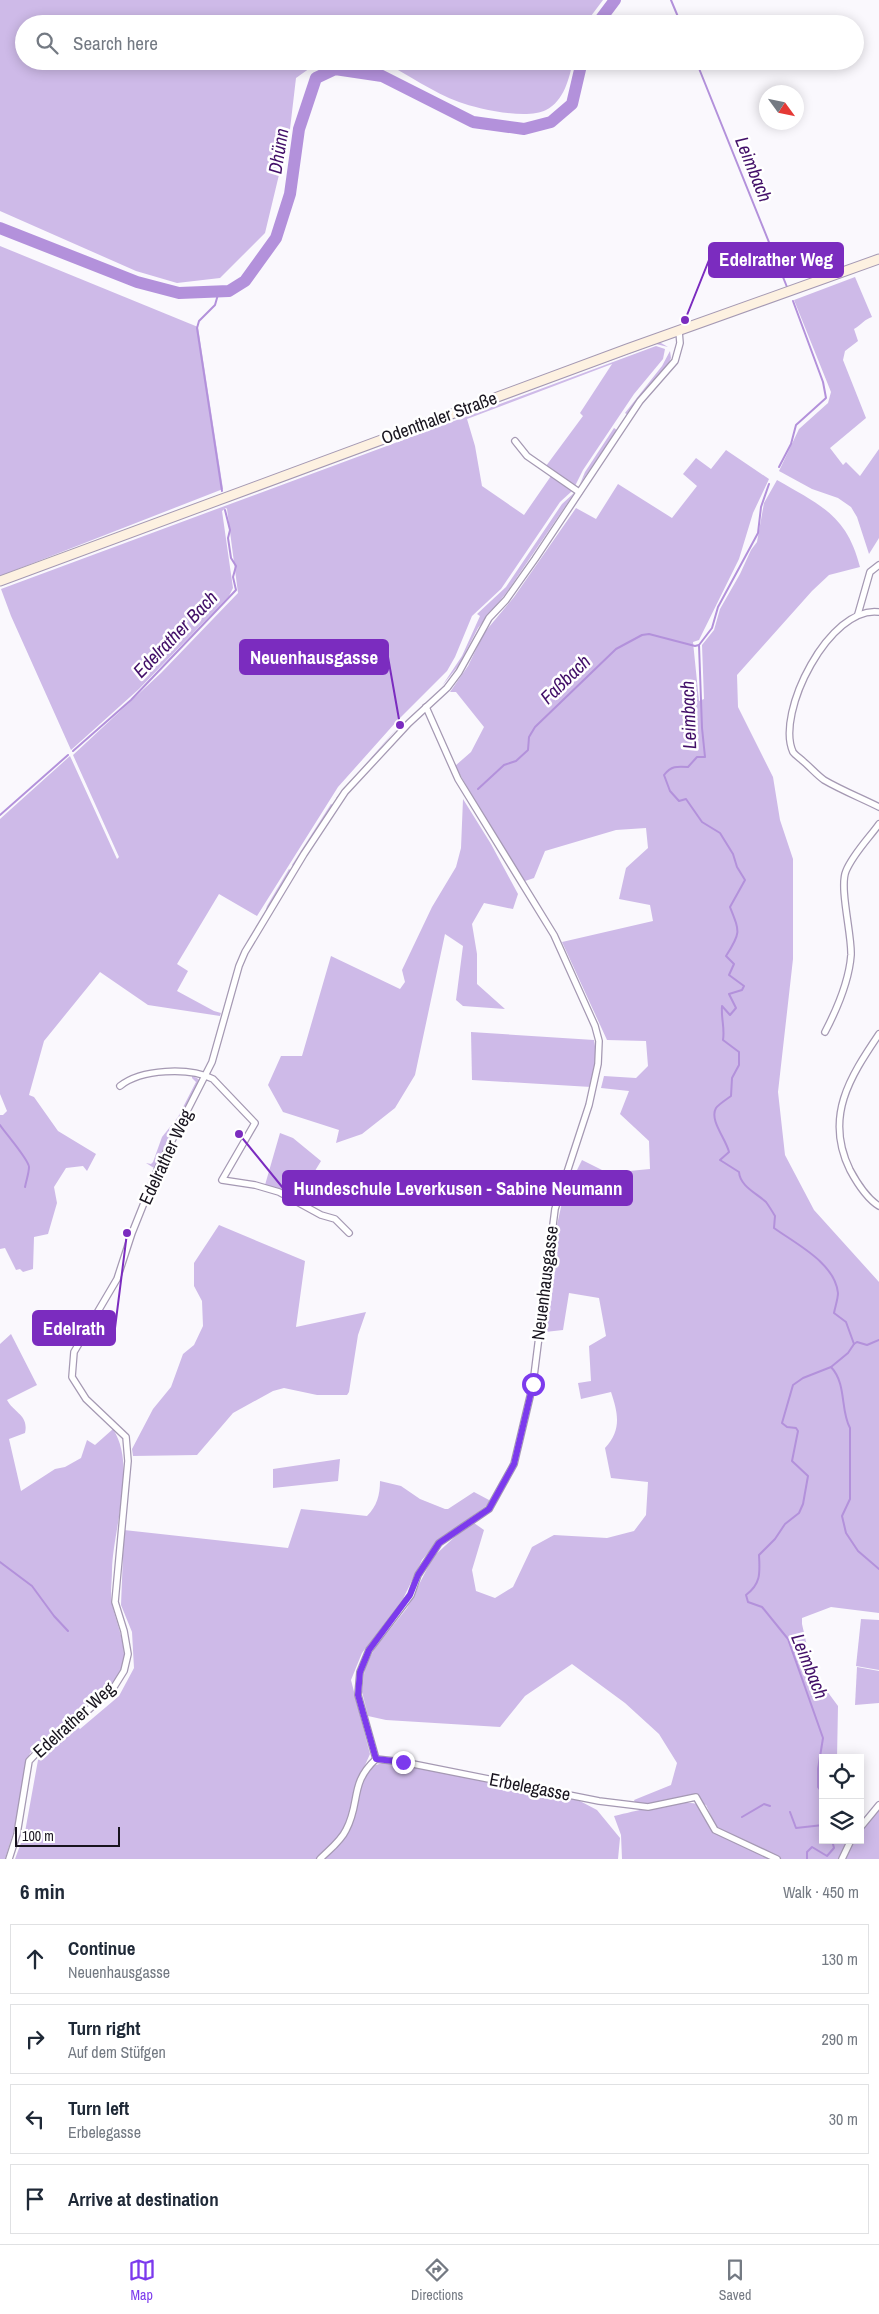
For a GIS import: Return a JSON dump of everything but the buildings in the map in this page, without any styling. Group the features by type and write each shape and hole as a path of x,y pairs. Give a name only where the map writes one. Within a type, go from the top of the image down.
{"main road":[{"name":"Odenthaler Straße","path":"0,581 879,259"}],"street":[{"name":"Edelrather Weg","path":"9,1859 17,1834 29,1760 50,1739 74,1723 114,1687 124,1671 128,1654 124,1631 115,1602 128,1461 126,1437 86,1399 72,1377 74,1352 117,1278 132,1233 158,1168 206,1076 216,1050 239,966 249,945 304,854 346,792 459,672 479,633 506,600 640,401 676,361 680,343 679,331"},
{"path":"515,441 527,456 579,492"},
{"path":"858,614 870,572 879,565"},
{"path":"879,612 869,611 858,614 843,623 830,635 811,664 799,693 790,729 794,752 824,779 879,807"},
{"name":"Neuenhausgasse","path":"376,1759 358,1695 360,1672 369,1650 410,1595 418,1575 439,1543 489,1509 514,1464 533,1384 555,1209 589,1105 598,1064 599,1042 595,1026 554,936 458,779 426,707"},
{"path":"825,1032 849,969 850,940 844,882 846,872 879,824"},
{"path":"879,1034 848,1084 840,1116 841,1141 849,1166 862,1188 873,1202 879,1206"},
{"path":"120,1086 129,1078 166,1071 206,1076 213,1079 255,1123 222,1180 255,1185 279,1192 321,1215 335,1219 349,1233"},
{"path":"320,1859 346,1831 352,1817 358,1781 376,1759"},
{"name":"Erbelegasse","path":"376,1759 403,1762 599,1801 648,1807 696,1797 715,1830 777,1859"},
{"path":"864,1823 879,1806"},
{"path":"842,1859 849,1844"}],"shaded area":[{"path":"0,0 603,0 592,15 15,15 15,70 307,70 296,78 290,129 265,233 220,278 177,283 136,271 0,211"},
{"path":"397,70 570,70 565,89 557,101 546,110 538,113 515,114 478,108 440,94"},
{"path":"0,246 198,327 223,489 0,576"},
{"path":"855,277 872,317 854,329 858,341 845,351 843,360 866,418 830,448 843,465 846,462 860,476 879,449 879,538 869,554 857,517 851,507 838,498 812,489 779,471 799,429 828,403 831,392 794,300"},
{"path":"655,343 661,343 668,347 656,344 338,460"},
{"path":"656,346 665,349 663,359 634,394 583,470 575,486 546,466 583,416 580,413 612,364 467,419 475,446 482,486 524,515 551,476 572,491 560,502 501,589 472,616 447,671 396,722 338,787 257,916 219,894 177,964 188,971 177,991 221,1013 220,1016 148,1005 100,972 44,1041 29,1095 34,1097 58,1131 96,1154 87,1171 83,1166 66,1168 54,1187 57,1203 48,1234 34,1237 33,1269 23,1272 20,1269 16,1270 5,1248 0,1249 0,1115 7,1111 0,1094 0,819 70,756 117,859 119,857 73,755 161,673 238,593 227,509 222,511 233,588 229,596 139,689 71,750 11,616 1,589"},
{"path":"670,351 671,358 667,367 647,388 628,415 625,413 662,366"},
{"path":"614,428 617,430 580,484 585,472"},
{"path":"726,450 769,479 753,513 739,559 699,640 693,642 699,701 704,699 702,645 714,630 720,609 757,542 764,503 777,480 830,513 848,535 860,567 829,575 812,591 737,675 738,707 773,777 780,820 793,859 793,959 778,1092 785,1155 814,1210 879,1282 879,1613 831,1607 802,1618 807,1646 821,1683 838,1706 837,1754 819,1754 819,1844 845,1844 839,1859 622,1859 621,1835 614,1816 671,1804 692,1803 698,1805 707,1814 719,1833 706,1805 687,1799 636,1805 634,1800 671,1785 677,1763 659,1734 625,1703 572,1664 525,1696 500,1727 386,1720 368,1716 362,1692 365,1666 375,1648 407,1608 433,1557 459,1533 474,1523 484,1530 472,1570 476,1591 495,1598 513,1587 532,1547 554,1535 607,1538 634,1531 646,1515 648,1482 611,1478 605,1448 614,1435 617,1414 611,1392 581,1399 578,1383 591,1381 589,1346 606,1336 599,1298 569,1293 563,1330 545,1332 547,1288 557,1225 563,1198 582,1160 608,1173 650,1169 649,1141 620,1114 629,1091 601,1088 604,1076 636,1078 648,1066 646,1041 607,1040 562,942 653,921 650,905 619,899 626,868 648,848 646,828 616,830 545,851 534,878 522,882 455,766 471,752 484,727 456,692 450,692 468,666 484,633 514,597 576,508 596,519 618,484 672,518 697,486 683,474 696,458 711,469"},
{"path":"575,492 507,592 478,628 459,665 442,686 462,656 480,616 477,614 506,587 562,504"},
{"path":"398,727 338,799 336,798"},
{"path":"463,799 491,844 518,894 513,909 484,903 472,924 477,954 477,984 505,1009 463,1006 456,1000 463,946 445,934 415,1075 395,1108 362,1134 336,1143 339,1130 283,1112 268,1085 281,1056 302,1056 331,956 400,989 405,982 402,970 432,907 456,867 461,848"},
{"path":"331,804 333,805 294,867 292,865"},
{"path":"289,869 292,871 265,913 267,906"},
{"path":"471,1032 594,1040 596,1052 591,1087 472,1080"},
{"path":"192,1076 200,1081 154,1168 146,1163 151,1164 153,1162 162,1137 178,1117 196,1082"},
{"path":"280,1133 293,1138 321,1161 310,1179 319,1188 310,1206 265,1185"},
{"path":"219,1225 305,1261 296,1327 366,1312 358,1335 349,1392 347,1395 317,1395 284,1388 273,1391 233,1413 197,1455 133,1456 132,1449 153,1409 171,1387 183,1354 194,1345 203,1326 202,1301 194,1286 194,1263"},
{"path":"11,1334 37,1385 7,1400 23,1418 26,1427 25,1433 9,1439 21,1491 55,1469 65,1467 81,1458 87,1440 95,1445 113,1429 120,1444 123,1461 122,1498 113,1553 111,1596 122,1639 124,1656 121,1674 106,1694 94,1706 30,1753 14,1830 5,1859 0,1859 0,1344"},
{"path":"340,1459 338,1481 273,1488 273,1469"},
{"path":"380,1481 401,1486 420,1499 445,1509 448,1509 474,1492 489,1500 489,1504 439,1540 422,1560 403,1599 362,1653 351,1680 370,1754 358,1781 351,1816 345,1831 318,1859 15,1859 25,1832 38,1760 77,1726 80,1729 119,1696 134,1668 132,1632 121,1605 124,1530 288,1548 301,1509 367,1516 377,1500"},
{"path":"861,1619 879,1620 879,1670 856,1666"},
{"path":"857,1667 879,1671 879,1703 855,1705"},
{"path":"386,1762 578,1800 597,1810 620,1838 618,1859 322,1859 346,1832 360,1782 369,1767"},
{"path":"879,1810 879,1859 846,1859 852,1844 864,1844 864,1827"}],"waterway":[{"name":"Dhünn","path":"604,15 615,0"},
{"name":"Leimbach","path":"671,0 677,15"},
{"name":"Dhünn","path":"0,228 137,282 179,293 229,291 245,281 276,238 290,194 299,129 316,78 333,70"},
{"name":"Dhünn","path":"342,70 382,76 473,122 524,129 551,122 572,104 580,70"},
{"name":"Leimbach","path":"700,70 787,287"},
{"name":"Edelrather Bach","path":"219,291 215,305 199,321 197,328 222,491"},
{"name":"Leimbach","path":"779,467 791,444 796,425 826,398 823,382 793,301"},
{"name":"Leimbach","path":"769,484 761,507 758,533 718,607 712,628 699,645 705,757 697,757 688,767 674,767 664,775 670,791 679,801 686,799 702,822 720,833 733,854 737,867 745,880 730,907 736,922 737,932 726,956 734,964 729,975 744,986 742,990 729,994 736,1008 730,1015 722,1006 723,1040 739,1052 739,1065 732,1078 731,1096 717,1106 714,1113 716,1124 729,1152 720,1160 739,1172 745,1185 766,1202 775,1216 774,1228 813,1255 830,1272 838,1293 834,1313 846,1322 854,1344 848,1353 831,1367 803,1378 793,1385 782,1423 787,1427 796,1428 798,1431 792,1461 808,1476 803,1504 799,1513 785,1524 775,1539 759,1555 760,1567 757,1582 746,1595 748,1602 762,1607 788,1639 823,1738 820,1754"},
{"name":"Edelrather Bach","path":"73,751 131,700 236,590 233,577 236,566 231,558 228,538 230,530 225,510"},
{"name":"Faßbach","path":"478,789 504,765 516,761 528,750 529,737 535,727 616,649 642,635 649,634 695,646 699,645"},
{"name":"Edelrather Bach","path":"0,815 68,755"},
{"name":"Edelrather Bach","path":"0,1125 28,1164 29,1169 25,1187"},
{"path":"854,1344 857,1342 867,1345 879,1340"},
{"path":"831,1367 839,1381 850,1428 850,1499 842,1516 846,1533 858,1551 879,1569"},
{"path":"0,1562 32,1586 54,1616 68,1631"},
{"name":"Leimbach","path":"819,1763 819,1788"},
{"path":"742,1817 764,1804 770,1806"},
{"path":"790,1812 796,1828 819,1825"},
{"name":"Leimbach","path":"807,1859 807,1852 812,1847 827,1856 834,1848 833,1844"}],"place":[{"name":"Edelrather Weg","path":"685,320"},
{"name":"Neuenhausgasse","path":"400,725"},
{"name":"Hundeschule Leverkusen - Sabine Neumann","path":"239,1134"},
{"name":"Edelrath","path":"127,1233"}],"route":[{"path":"403,1762 376,1759 358,1695 360,1672 369,1650 410,1595 418,1575 439,1543 489,1509 514,1464 533,1384"}]}
